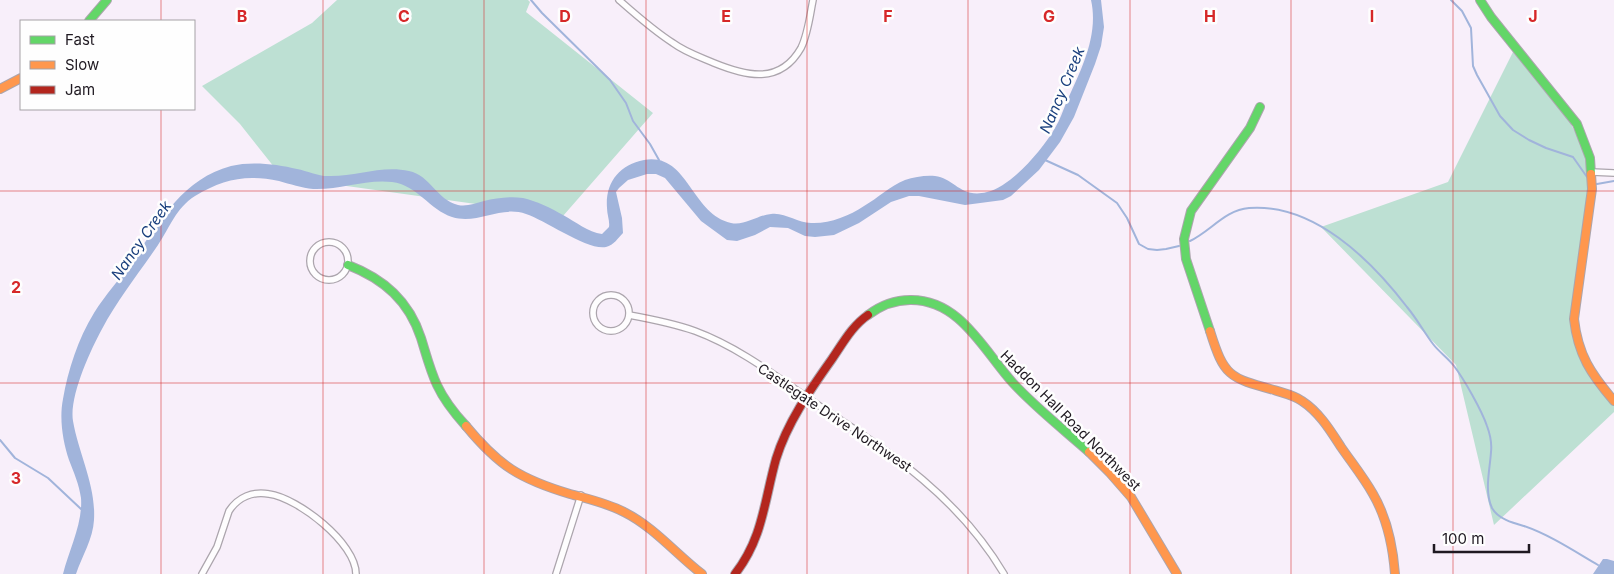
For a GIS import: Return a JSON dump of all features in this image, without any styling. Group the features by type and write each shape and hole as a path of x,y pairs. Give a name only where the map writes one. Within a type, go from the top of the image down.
{"street":[{"path":"89,20 107,0"},
{"path":"619,0 660,34 684,50 742,74 760,75 776,71 794,58 804,41 813,0"},
{"path":"1480,0 1577,124 1588,147 1592,172 1592,189 1574,319 1575,332 1579,350 1585,364 1614,401"},
{"path":"0,89 20,79"},
{"path":"1260,107 1250,128 1191,211 1184,238 1186,259 1219,359 1233,376 1242,382 1290,395 1320,415 1374,495 1387,526 1395,574"},
{"path":"1592,172 1614,174"},
{"path":"325,241 332,241 343,247 346,252 348,265 345,271 335,279 322,279 312,271 309,259 314,247 325,241"},
{"path":"348,265 364,270 379,279 403,301 415,322 433,375 444,397 458,417 496,458 510,470 526,479 614,506 637,518 702,574"},
{"path":"604,296 616,296 626,303 628,315 627,321 619,329 603,330 595,322 594,305 604,296"},
{"name":"Haddon Hall Road Northwest","path":"735,574 747,559 756,537 781,444 790,424 853,328 862,318 883,305 902,300 922,300 941,306 964,323 1019,389 1122,486 1139,510 1177,574"},
{"name":"Castlegate Drive Northwest","path":"628,315 675,324 715,340 743,355 884,448 924,480 963,519 986,547 1004,574"},
{"path":"202,574 214,553 232,505 242,498 262,493 281,497 308,512 322,523 337,536 352,555 356,574"},
{"path":"556,574 581,496"}],"green space":[{"path":"337,0 528,0 530,2 526,12 653,113 563,216 282,177 240,124 202,86 312,23"},
{"path":"1515,48 1555,94 1591,162 1587,222 1572,302 1587,364 1614,398 1614,412 1494,525 1456,365 1321,227 1448,182"}],"water":[{"path":"1091,0 1101,0 1104,27 1101,46 1095,64 1074,117 1060,142 1039,170 1011,196 1003,200 965,205 919,196 909,196 891,202 859,223 834,235 805,236 788,228 770,227 755,235 737,241 727,240 701,221 665,178 656,174 647,174 628,180 616,192 622,218 623,233 611,245 598,247 578,240 526,214 507,212 471,219 452,217 444,214 409,188 392,182 382,181 313,189 267,179 245,178 225,182 205,190 183,206 108,318 92,349 77,387 73,421 90,482 94,520 89,541 76,574 63,574 78,527 81,507 80,493 63,438 62,422 63,399 74,355 94,313 163,217 186,191 214,172 239,164 255,163 281,166 327,176 399,169 416,173 423,177 444,198 458,205 468,205 503,198 523,198 543,205 587,229 602,234 609,227 607,199 611,183 615,176 627,166 644,160 659,160 671,165 707,208 718,217 736,224 776,214 806,223 832,221 858,210 900,183 920,176 942,178 971,193 987,192 1006,183 1026,166 1057,125 1078,77 1091,39 1093,13"},
{"path":"1603,559 1614,561 1614,574 1593,574"}],"waterway":[{"path":"531,0 610,80 626,103 633,121 659,160"},
{"path":"1451,0 1462,11 1471,28 1473,66 1500,116 1513,130 1529,140 1573,157 1587,177"},
{"path":"1045,160 1078,175 1117,203 1127,218 1139,244 1148,249 1157,250 1179,246"},
{"path":"1597,184 1614,181"},
{"path":"1190,241 1225,217 1249,208 1273,209 1296,215 1318,225 1339,238 1393,289 1433,344 1454,366 1463,379 1488,429 1491,449 1488,494 1495,512 1506,520 1553,539 1598,565"},
{"path":"0,440 15,458 48,478 81,509"}],"traffic: fast":[{"path":"90,20 107,0"},
{"path":"1480,0 1491,17 1577,124 1590,158 1591,174"},
{"path":"1210,331 1186,259 1184,239 1191,211 1250,128 1260,107"},
{"path":"348,265 384,284 402,302 416,325 432,374 440,391 450,407 466,426"},
{"path":"868,315 888,304 904,300 928,302 943,308 957,317 969,329 1013,383 1040,410 1089,452"}],"traffic: slow":[{"path":"0,89 20,79"},
{"path":"1591,174 1592,189 1574,319 1582,354 1592,373 1614,401"},
{"path":"1210,331 1220,358 1230,373 1247,382 1296,397 1314,410 1324,422 1366,482 1378,503 1393,553 1395,574"},
{"path":"466,426 489,451 512,469 537,483 604,504 635,518 702,574"},
{"path":"1089,452 1131,497 1177,574"}],"traffic: jam":[{"path":"735,574 752,547 762,519 776,459 786,433 808,395 848,335 868,315"}],"water label":[{"name":"Nancy Creek","path":"1062,90"},
{"name":"Nancy Creek","path":"141,240"}]}
